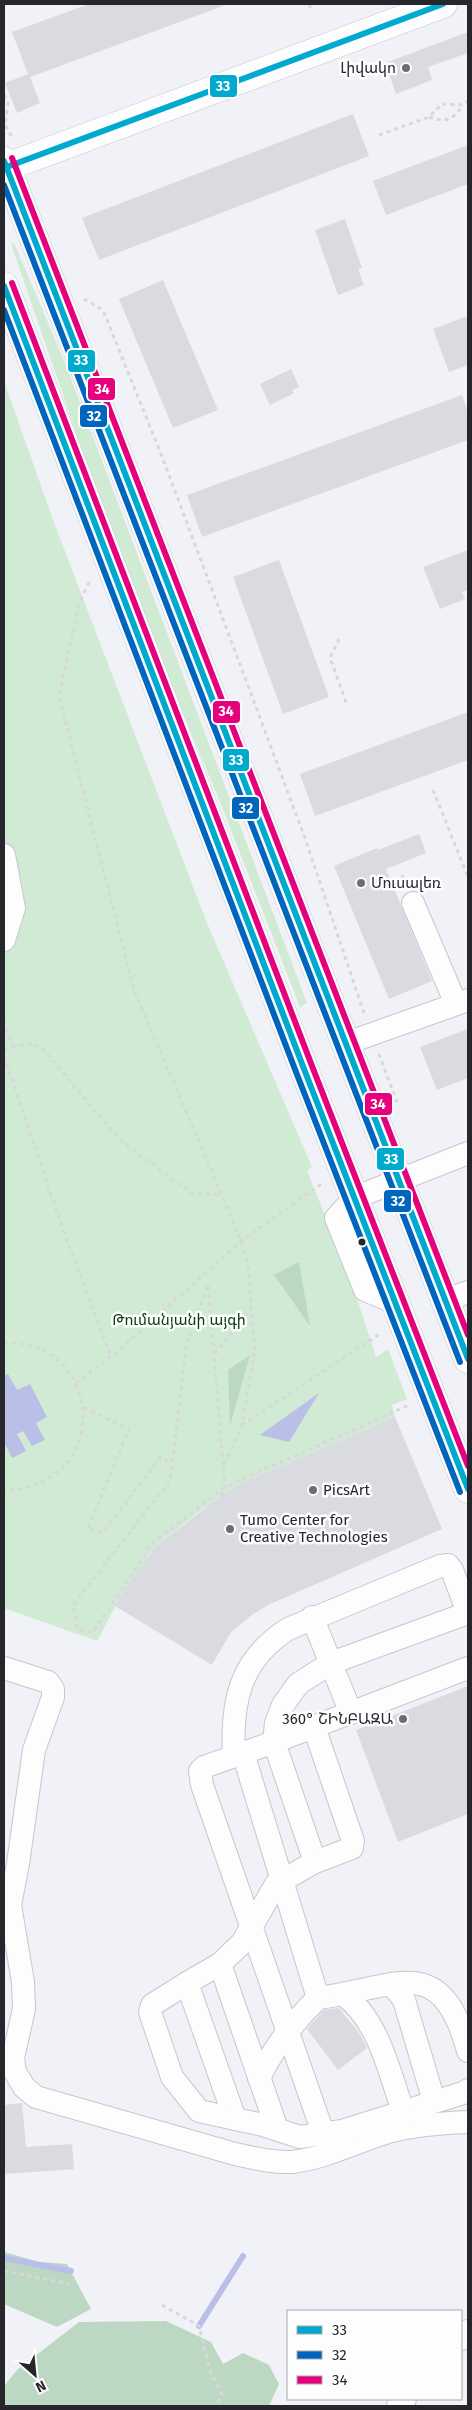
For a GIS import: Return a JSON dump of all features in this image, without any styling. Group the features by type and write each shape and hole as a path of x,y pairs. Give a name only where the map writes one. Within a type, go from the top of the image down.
{"main road":[{"path":"443,4 7,159 359,1039 400,1178 457,1296 468,1359"},
{"path":"4,286 354,1198 468,1489"}],"street":[{"path":"4,855 14,908 4,940"},
{"path":"359,1039 462,1002 414,903"},
{"path":"354,1198 400,1178 468,1153"},
{"path":"315,1862 274,1742 276,1724 283,1706 298,1684 331,1664 468,1613 452,1570 448,1565 440,1566 312,1617 274,1638 257,1654 242,1678 235,1708 239,1754 282,1881 318,1998"},
{"path":"312,1617 350,1713"},
{"path":"4,1668 48,1682 53,1688 53,1697 34,1750 18,1864 10,1905 23,1982 24,2009 13,2058 15,2072 24,2087 36,2096 235,2154 263,2160 292,2162 318,2157 397,2130 415,2126 468,2122"},
{"path":"323,2133 199,1776 204,1766 274,1742 468,1668"},
{"path":"314,1727 354,1845 349,1850 315,1862 276,1884 242,1943 220,1964 152,2005 150,2012 172,2077 199,2111 277,2129 300,2137 342,2131 434,2101 463,2094 468,2090"},
{"path":"220,1964 277,2129"},
{"path":"260,2078 272,2052 287,2031 318,1998 344,1995 409,1981 426,1985 438,1991 449,2002 463,2032 468,2051"},
{"path":"186,1983 235,2119"},
{"path":"391,1985 404,2000 434,2101"},
{"path":"344,1995 359,2006 369,2023 382,2052 403,2111"}],"path":[{"path":"309,4 311,9"},
{"path":"4,95 8,103 5,125 7,159"},
{"path":"429,117 443,122 449,120 455,116 468,100"},
{"path":"379,135 429,117 442,104 463,105"},
{"path":"76,294 103,310 163,459 305,838 359,1039 399,1108"},
{"path":"89,582 79,604 59,696 134,990 241,1241 248,1263 254,1350 242,1425 223,1467"},
{"path":"339,639 330,658 347,705"},
{"path":"433,790 468,877"},
{"path":"4,1021 12,1047"},
{"path":"4,1049 31,1043 42,1048 120,1140 191,1192 221,1194"},
{"path":"4,1056 60,1221 111,1357"},
{"path":"76,1383 111,1357 241,1241 324,1182"},
{"path":"221,1496 225,1487 208,1284 186,1342 170,1481 74,1604 78,1630 92,1633 153,1543 225,1487 409,1404"},
{"path":"215,1355 251,1309"},
{"path":"242,1425 382,1333"},
{"path":"4,1344 13,1343 36,1347 56,1358 76,1383 84,1408 80,1441 69,1461 52,1477 31,1487 4,1489"},
{"path":"84,1408 129,1429 88,1528 102,1533 161,1457 171,1463"},
{"path":"4,2271 70,2284"},
{"path":"162,2305 198,2326 210,2370 222,2394 216,2406"}],"green space":[{"path":"14,243 65,363 307,1003 300,1007 222,807 165,669 83,453 11,244"},
{"name":"Թումանյանի այգի","path":"4,381 53,520 207,923 312,1167 307,1171 348,1271 376,1357 388,1349 407,1399 392,1405 395,1417 244,1482 200,1511 155,1547 127,1585 97,1641 4,1608"},
{"path":"299,1262 310,1326 274,1275"},
{"path":"250,1355 230,1426 228,1370"},
{"path":"4,2252 39,2262 67,2264 91,2309 57,2327 4,2304"},
{"path":"166,2321 211,2342 223,2364 243,2353 269,2365 279,2384 269,2406 4,2406 4,2386 17,2370 79,2322"}],"water":[{"path":"8,1374 17,1390 30,1384 47,1417 36,1423 45,1440 32,1446 23,1431 17,1434 26,1451 12,1458 4,1442 4,1376"},
{"path":"319,1393 289,1442 260,1435"}],"building":[{"path":"89,4 223,4 223,6 30,77 40,103 17,113 5,83 28,74 12,32"},
{"path":"468,32 468,53 428,67 432,80 396,94 385,63"},
{"path":"353,114 369,156 99,260 82,218"},
{"path":"468,145 468,184 386,215 373,181"},
{"path":"345,219 362,268 358,269 364,285 338,295 315,230"},
{"path":"163,280 218,410 173,428 119,299"},
{"path":"468,316 468,365 449,372 433,329"},
{"path":"291,369 299,387 292,390 294,393 270,405 260,384"},
{"path":"462,395 468,412 468,440 202,537 187,495"},
{"path":"468,550 468,590 462,592 465,599 440,609 423,567"},
{"path":"279,560 329,697 283,714 233,577"},
{"path":"468,712 468,760 315,816 300,774"},
{"path":"419,834 426,853 386,869 432,981 389,999 334,866 377,848 378,850"},
{"path":"468,1029 468,1078 437,1090 420,1047"},
{"path":"395,1417 442,1529 268,1605 253,1614 231,1632 212,1665 115,1606 127,1585 155,1547 221,1496 244,1482"},
{"path":"468,1686 468,1814 398,1842 356,1730"},
{"path":"339,2008 360,2034 367,2048 338,2070 307,2029 324,2010"},
{"path":"22,2103 26,2147 72,2144 74,2169 5,2174 4,2105"}],"waterway":[{"path":"199,2326 243,2256"},
{"path":"4,2258 71,2271"}],"transit line":[{"name":"33","path":"4,168 443,4"},
{"name":"34","path":"12,158 468,1335"},
{"name":"33","path":"4,161 468,1359"},
{"name":"32","path":"4,185 460,1362"},
{"name":"34","path":"12,283 312,1066 468,1466"},
{"name":"33","path":"4,286 304,1069 468,1489"},
{"name":"32","path":"4,310 296,1072 460,1492"}],"place":[{"name":"Լիվակո","path":"406,68"},
{"name":"Մուսալեռ","path":"361,883"},
{"name":"PicsArt","path":"313,1490"},
{"name":"Tumo Center for Creative Technologies","path":"230,1529"},
{"name":"360° ՇԻՆԲԱԶԱ","path":"403,1719"}]}
